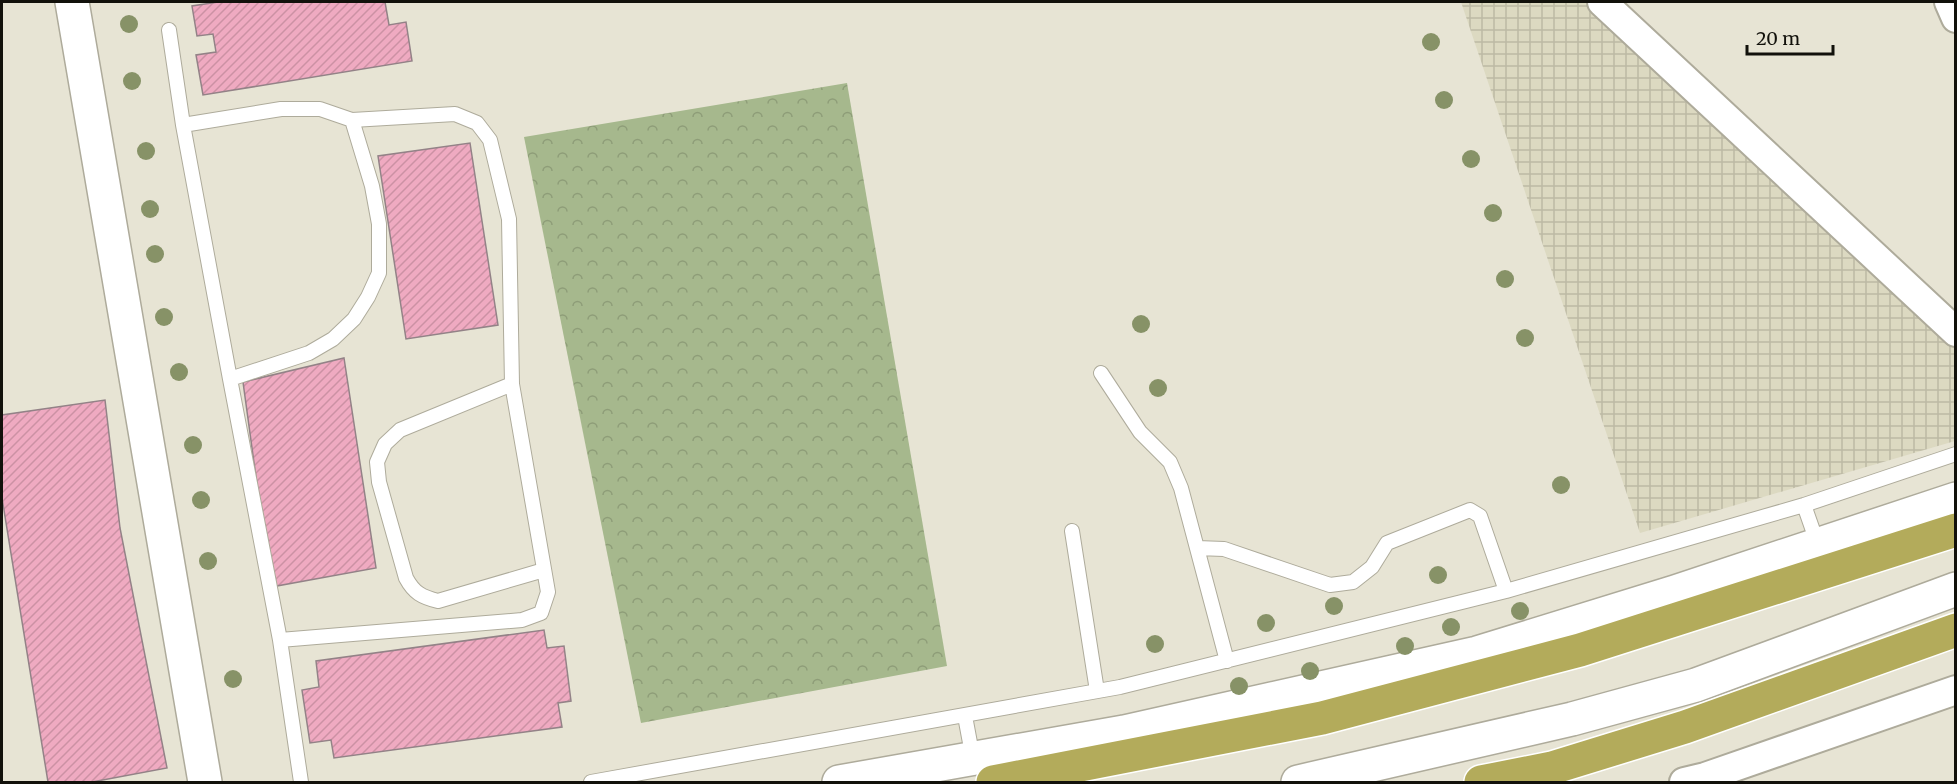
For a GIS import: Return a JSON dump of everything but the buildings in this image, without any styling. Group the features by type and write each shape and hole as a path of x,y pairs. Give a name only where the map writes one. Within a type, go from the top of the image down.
{"highway":[{"path":"983,771 1322,718 1580,650 1956,531"},
{"path":"1481,783 1552,768 1685,727 1956,630"}],"street":[{"path":"72,2 205,783"},
{"path":"1602,2 1956,332"},
{"path":"1949,2 1956,18"},
{"path":"839,783 983,771 1124,732 1477,653 1675,592 1956,500"},
{"path":"1298,783 1572,719 1696,685 1956,589"},
{"path":"1684,783 1956,690"}],"lane":[{"path":"169,30 183,125 280,640 301,783"},
{"path":"183,125 281,109 320,109 351,120 455,114 477,123 490,140 509,219 512,384 548,592 541,613 522,620 280,640"},
{"path":"230,379 309,353 333,339 354,319 369,297 379,273 379,224 372,186 351,120"},
{"path":"1101,373 1140,432 1170,462 1181,488 1227,661"},
{"path":"512,384 400,430 386,444 377,462 379,482 406,578 412,590 424,597 438,601 544,570"},
{"path":"591,783 1097,691 1227,661 1506,591 1804,505 1956,454"},
{"path":"1804,505 1819,546"},
{"path":"1197,548 1224,549 1330,585 1353,582 1372,567 1387,543 1470,510 1480,516 1506,591"},
{"path":"1072,531 1097,691"},
{"path":"965,716 983,771"}],"shaded area":[{"path":"1461,2 1602,2 1955,332 1955,441 1640,533"}],"green space":[{"path":"847,83 947,666 641,723 524,137"}]}
